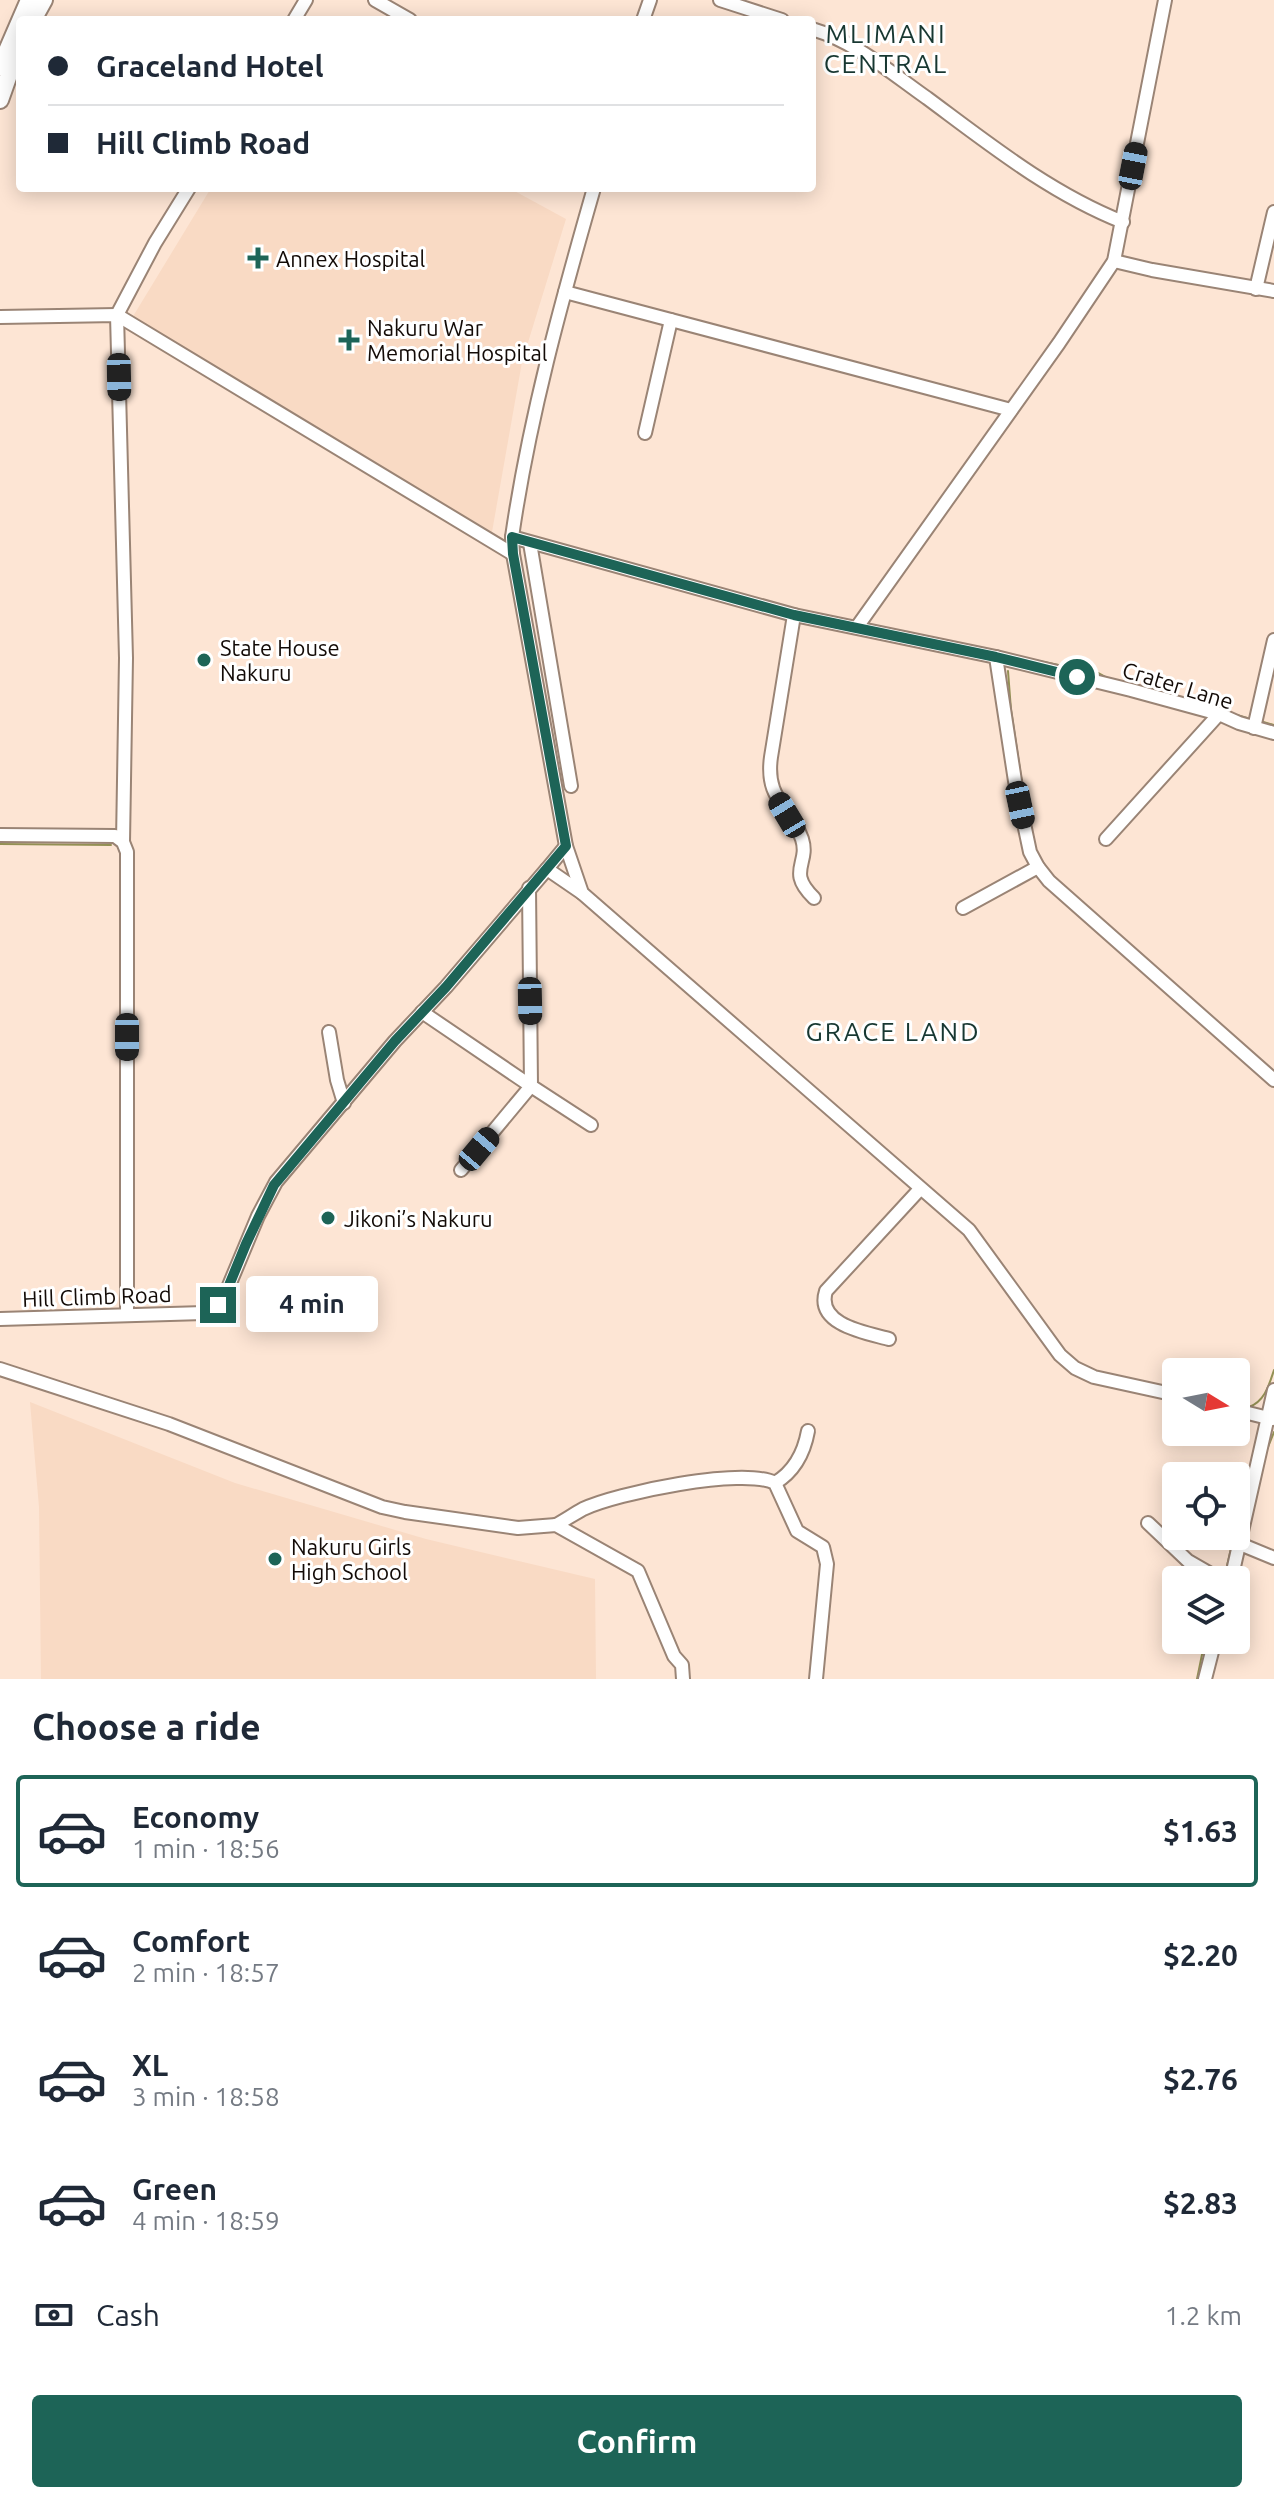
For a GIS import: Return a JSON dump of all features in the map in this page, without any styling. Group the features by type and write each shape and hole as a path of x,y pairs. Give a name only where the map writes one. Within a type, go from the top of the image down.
{"highway":[{"path":"0,67 16,30"},
{"path":"0,100 16,57"}],"street":[{"path":"375,0 403,16"},
{"path":"720,0 770,16"},
{"path":"857,627 1114,261 1165,0"},
{"path":"816,31 849,44 1022,167 1086,207 1123,222"},
{"path":"127,1314 127,852 123,842 126,658 117,315 187,192"},
{"path":"582,893 566,846 512,537 537,398 593,192"},
{"path":"1256,289 1274,212"},
{"path":"1114,261 1274,291"},
{"path":"565,292 1011,410"},
{"path":"0,317 117,315 513,554"},
{"path":"645,433 671,320"},
{"name":"Crater Lane","path":"512,537 794,615 996,657 1219,714 1274,733"},
{"path":"530,543 571,786"},
{"path":"794,615 769,766 773,792 802,838 801,883 814,898"},
{"path":"1254,728 1274,640"},
{"path":"996,657 1015,781 1030,852 1038,867 1049,881 1274,1080"},
{"path":"1106,839 1219,714"},
{"path":"0,835 115,836 123,842"},
{"name":"Hill Climb Road","path":"0,1319 204,1313 218,1305 272,1189 566,846"},
{"path":"963,908 1038,867"},
{"path":"547,869 582,893 969,1230 1060,1355 1075,1368 1094,1377 1162,1392"},
{"path":"461,1170 531,1086 529,888"},
{"path":"422,1012 591,1125"},
{"path":"329,1032 344,1103"},
{"path":"889,1339 841,1324 828,1310 824,1298 826,1291 920,1189"},
{"path":"0,1369 169,1424 382,1507 405,1512 518,1528 556,1525 584,1508 671,1484 725,1479 769,1480 775,1483 797,1531 823,1547 827,1564 816,1679"},
{"path":"1250,1502 1274,1390"},
{"path":"1250,1413 1270,1418"},
{"path":"775,1483 785,1477 801,1456 808,1431"},
{"path":"1148,1523 1197,1566"},
{"path":"556,1525 638,1571 674,1656 682,1665 683,1679"},
{"path":"1250,1548 1274,1558"},
{"path":"1205,1679 1211,1654"}],"shaded area":[{"name":"Nakuru War Memorial Hospital","path":"209,192 516,192 566,219 522,362 492,532 132,318"},
{"name":"Nakuru Girls High School","path":"30,1402 235,1483 426,1539 595,1579 596,1679 41,1679 39,1507"}],"waterway":[{"path":"1034,660 1098,673 1109,679"},
{"path":"1008,671 1022,783"},
{"path":"1237,715 1247,718"},
{"path":"1260,721 1274,725"},
{"path":"0,844 111,845"},
{"path":"218,1318 223,1308"},
{"path":"1250,1406 1263,1397 1274,1370"},
{"path":"1266,1452 1274,1432"},
{"path":"1227,1566 1231,1550"},
{"path":"1197,1679 1202,1654"}],"place":[{"name":"Annex Hospital","path":"258,258"},
{"name":"Nakuru War Memorial Hospital","path":"349,340"},
{"name":"State House Nakuru","path":"204,660"},
{"name":"Jikoni’s Nakuru","path":"328,1218"},
{"name":"Nakuru Girls High School","path":"275,1559"}],"district":[{"name":"MLIMANI CENTRAL","path":"886,48"},
{"name":"GRACE LAND","path":"893,1031"}],"route":[{"path":"218,1305 274,1185 566,846 512,537 794,615 1077,677"}]}
